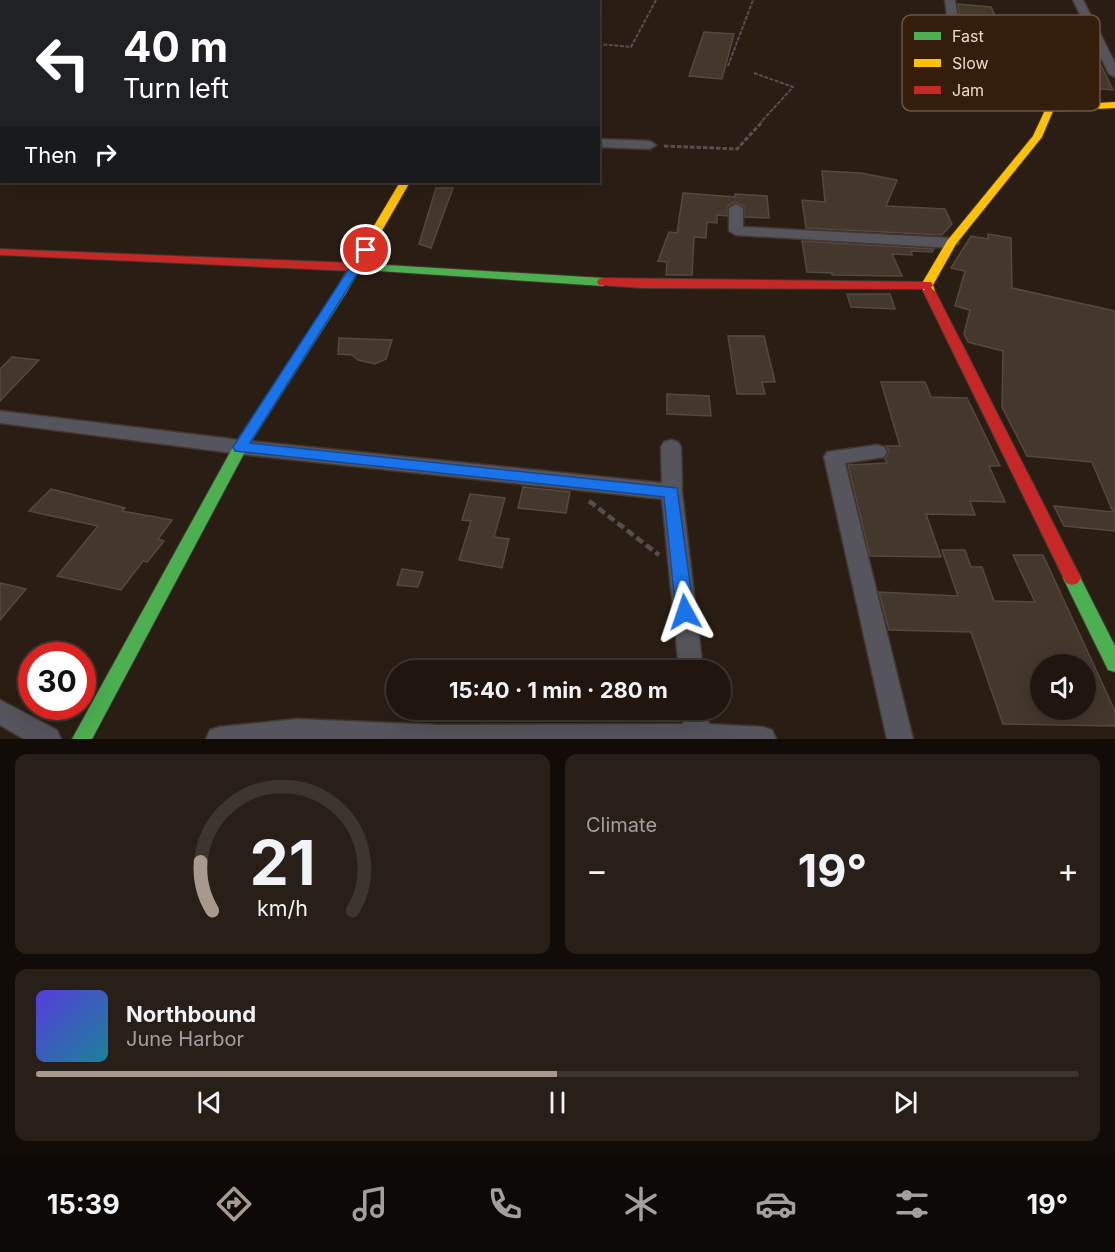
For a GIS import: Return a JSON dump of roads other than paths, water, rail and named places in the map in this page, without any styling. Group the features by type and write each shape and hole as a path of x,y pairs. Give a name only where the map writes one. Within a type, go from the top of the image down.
{"street":[{"path":"950,0 952,15"},
{"path":"1078,0 1086,15"},
{"path":"1100,44 1115,74"},
{"path":"1100,106 1115,105"},
{"path":"927,285 951,243 1037,137 1049,111"},
{"path":"600,143 650,145"},
{"path":"82,739 240,447 357,267 404,183"},
{"path":"736,208 736,231 951,243"},
{"path":"0,252 357,267 642,284 927,285"},
{"path":"927,285 953,342 1115,664"},
{"path":"0,417 240,447 672,492"},
{"path":"671,447 672,492 690,660"},
{"path":"877,452 834,457 900,739"},
{"path":"0,712 48,739"},
{"path":"695,720 697,736"},
{"path":"219,739 297,731 439,736 697,736 763,739"}]}
